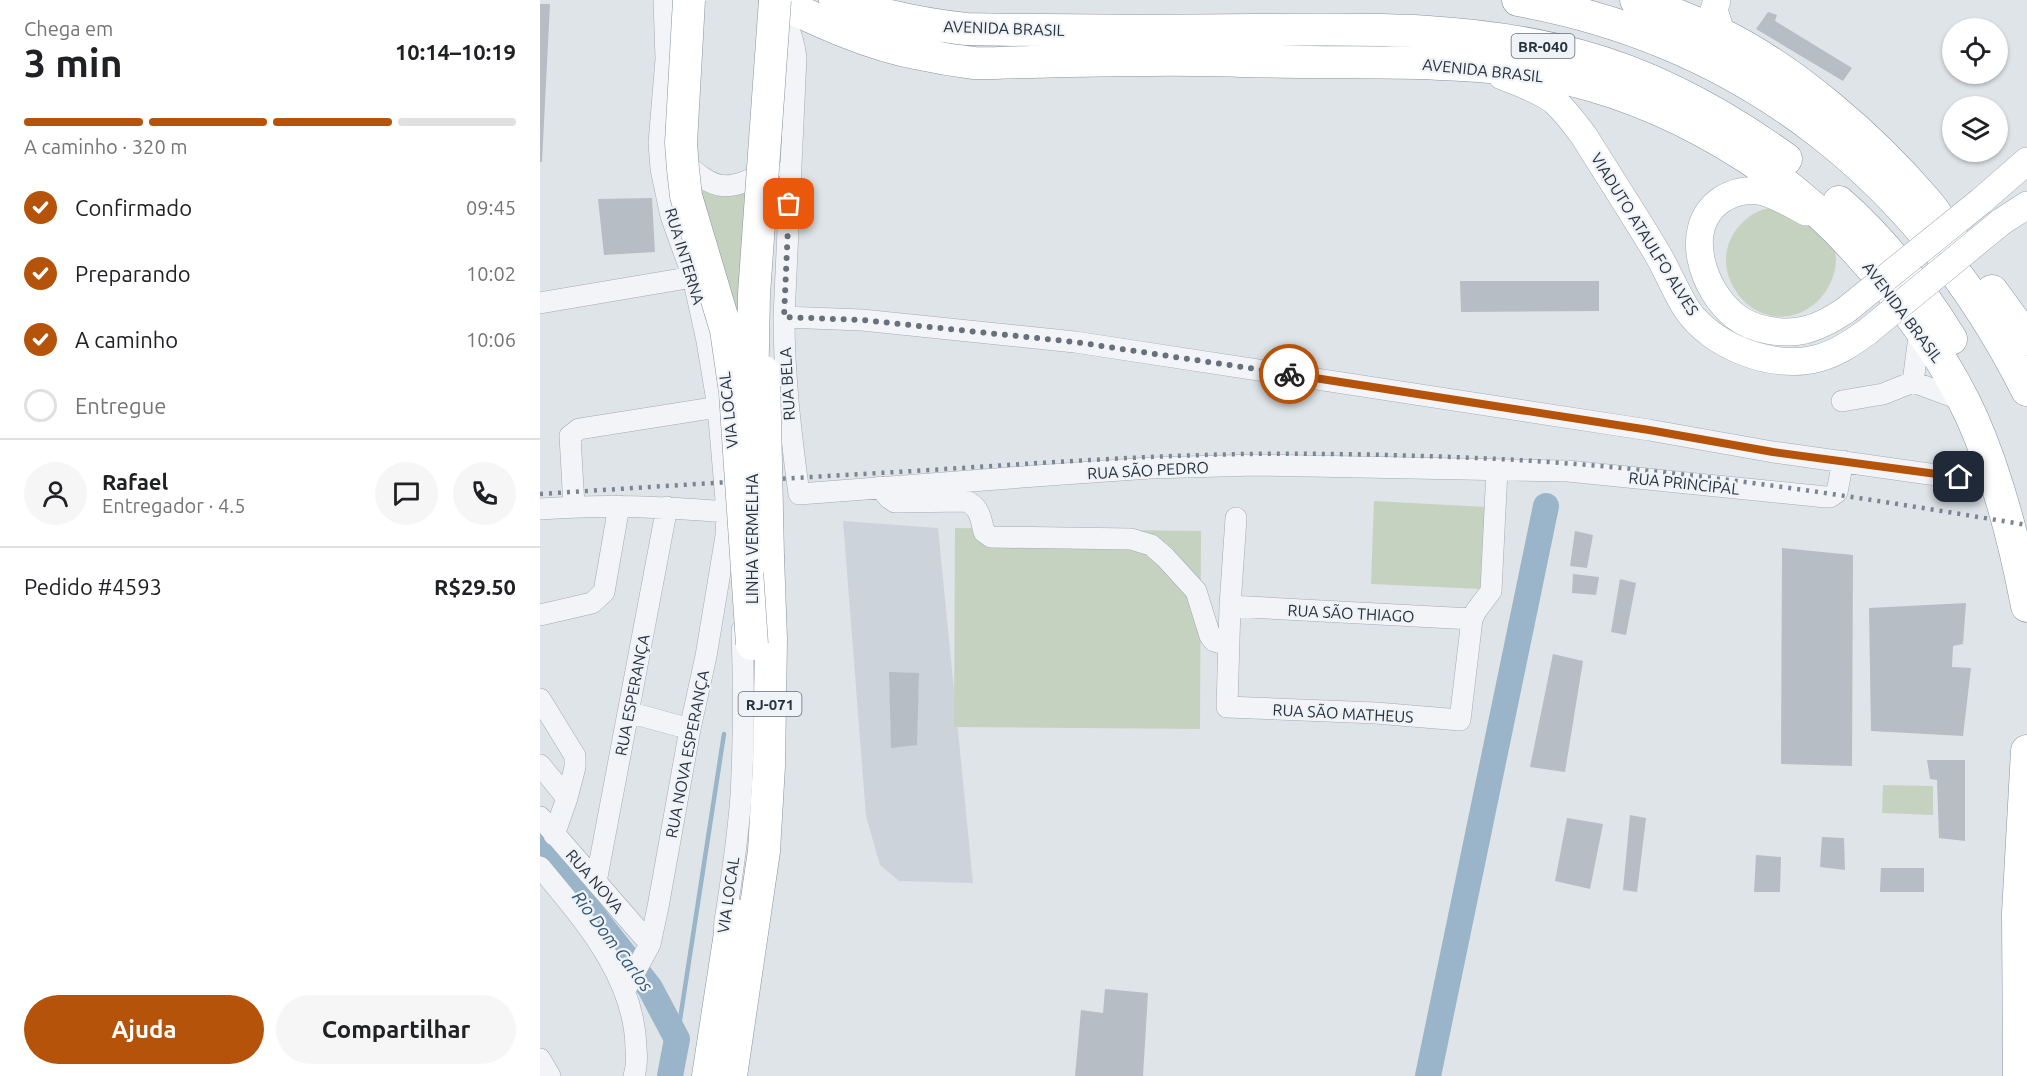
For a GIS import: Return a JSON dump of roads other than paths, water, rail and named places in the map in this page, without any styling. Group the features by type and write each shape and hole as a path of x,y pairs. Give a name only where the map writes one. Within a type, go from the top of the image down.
{"highway":[{"path":"689,0 681,143 683,169 686,196 726,330 735,392 752,644"},
{"name":"LINHA VERMELHA","path":"708,1076 744,849 752,644 752,342 774,0"},
{"name":"AVENIDA BRASIL","path":"774,0 811,18 837,15 885,16 966,29 1404,30 1454,33 1493,37 1582,56 1667,88 1713,111 1799,168 1852,214 1905,272 1934,311 1977,384 2011,466 2027,519"},
{"name":"LINHA VERMELHA","path":"731,1076 764,852 770,766 771,639 764,354 786,0"},
{"name":"BR-040","path":"1518,0 1543,4 1612,23 1672,45 1744,80 1825,135 1856,161 1895,200 1956,272 1983,311 2027,390"},
{"path":"1597,0 1641,14 1688,33 1724,51 1761,74 1823,124 1895,200"},
{"path":"1636,0 1679,15 1722,35 1787,74 1831,107 1926,200 2027,339"},
{"name":"AVENIDA BRASIL","path":"837,15 887,46 917,54 975,63 1157,60 1476,66 1522,71 1569,80 1625,96 1663,112 1749,158 1786,185 1836,227 1867,262 1929,341 1973,421 2007,514 2027,606"},
{"path":"885,16 977,44 1144,50 1157,60"},
{"path":"2019,1076 2018,913 2025,850 2027,751"}],"main road":[{"path":"1717,0 1714,10 1722,35"},
{"name":"VIADUTO ATAULFO ALVES","path":"1476,66 1534,89 1553,101 1565,113 1584,136 1666,267 1687,309 1703,326 1725,343 1745,353 1766,359 1797,362 1819,358 1846,347 2001,222 2027,205"},
{"name":"VIADUTO ATAULFO ALVES","path":"1836,227 1773,195 1742,190 1716,204 1707,216 1701,228 1702,263 1719,301 1736,317 1758,327 1779,331 1802,330 1825,324 1846,310 1982,201 2027,161"},
{"path":"1666,267 1679,263 1702,263"}],"street":[{"name":"RUA INTERNA","path":"664,0 667,148 661,169 671,216 693,277 707,341 718,407 727,512"},
{"name":"VIA LOCAL","path":"681,0 674,95 667,148 678,196 718,332 730,410 741,586 744,687 741,796 731,882 700,1076"},
{"name":"RUA BELA","path":"774,0 789,27 796,57 784,359 789,425 799,494"},
{"path":"796,57 808,38 837,15"},
{"path":"667,148 702,180 721,186 742,184 791,159"},
{"path":"540,303 693,277"},
{"path":"784,317 862,320 1075,342 1649,430 1773,452 1929,474 1994,478"},
{"path":"1913,382 1920,329"},
{"path":"1842,400 1883,394 1913,382 1962,400"},
{"path":"574,506 570,436 573,432 579,429 718,407"},
{"name":"RUA PRINCIPAL","path":"1497,470 1568,471 1826,498 1837,492 1843,461"},
{"name":"RUA SÃO PEDRO","path":"799,494 1128,470 1256,465 1497,470"},
{"path":"1472,620 1476,610 1491,591 1497,470"},
{"path":"880,488 895,502 966,501 978,509 984,532 991,537 1131,538 1151,545 1165,556 1196,591 1210,636 1214,641 1228,645 1236,518"},
{"path":"540,615 592,603 604,592 619,506"},
{"path":"540,509 619,506 727,512"},
{"name":"RUA ESPERANÇA","path":"596,882 667,507"},
{"name":"RUA NOVA ESPERANÇA","path":"627,985 647,950 658,908 718,588 726,536 727,512"},
{"name":"RUA SÃO THIAGO","path":"1230,606 1472,620"},
{"name":"RUA SÃO MATHEUS","path":"1228,645 1227,707 1376,713 1460,720 1472,620"},
{"path":"540,699 575,756 574,777 554,835"},
{"path":"628,712 690,729"},
{"path":"540,765 567,798"},
{"name":"RUA NOVA","path":"540,817 596,882 647,950"},
{"path":"540,867 578,913 627,985 636,1033 637,1063 634,1076"},
{"path":"540,1059 550,1076"}],"waterway":[{"path":"1428,1076 1546,506"},
{"path":"677,1039 724,734"},
{"name":"Rio Dom Carlos","path":"540,847 650,988 677,1039 670,1076"}],"railway":[{"path":"540,494 1120,458 1244,454 1371,455 1566,463 1698,476 1764,484 2027,525"}]}
